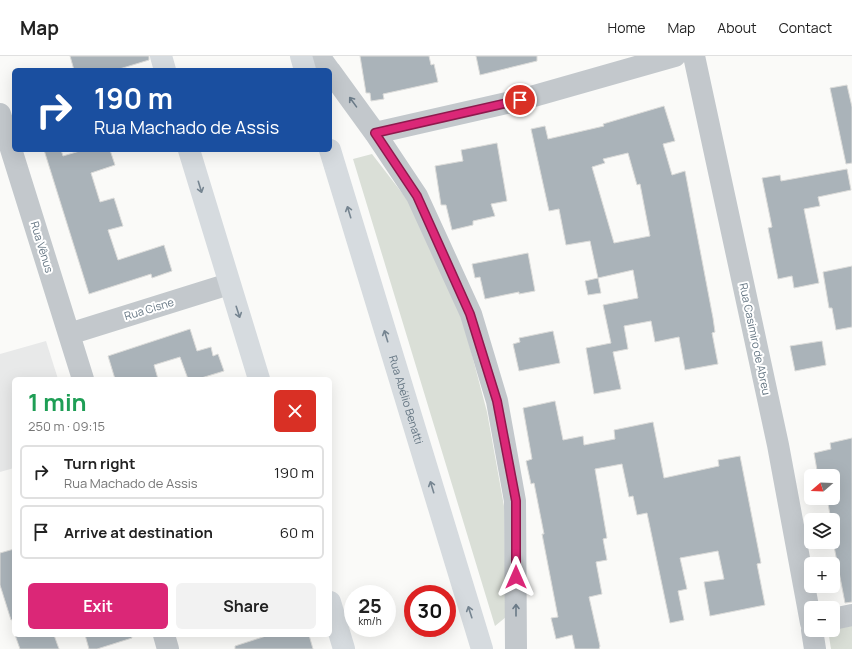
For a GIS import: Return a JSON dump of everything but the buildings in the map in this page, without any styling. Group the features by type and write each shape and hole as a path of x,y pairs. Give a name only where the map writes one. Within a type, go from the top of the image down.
{"main road":[{"path":"161,56 164,68"},
{"path":"300,56 304,68"},
{"path":"190,152 258,377"},
{"name":"Rua Abélio Benatti","path":"331,152 482,649"},
{"path":"332,609 344,649"}],"street":[{"path":"319,56 328,68"},
{"path":"375,133 520,100 675,56"},
{"name":"Rua Casimiro de Abreu","path":"694,56 778,445 807,601"},
{"path":"332,74 375,133 417,196 467,307 497,401 516,501 516,649"},
{"name":"Rua Vênus","path":"0,114 5,143 82,377"},
{"name":"Rua Cisne","path":"69,334 229,284"},
{"path":"840,618 852,615"},
{"path":"165,637 168,649"},
{"path":"813,637 815,649"}],"shaded area":[{"path":"372,154 409,202 463,321 487,412 504,506 506,617 495,626 353,159"},
{"path":"46,341 57,377 12,377 12,469 0,472 0,354"},
{"path":"852,624 852,649 831,649 829,637 840,637 840,627"}],"route":[{"path":"516,577 516,501 497,401 470,314 417,196 375,133 520,100"}]}
